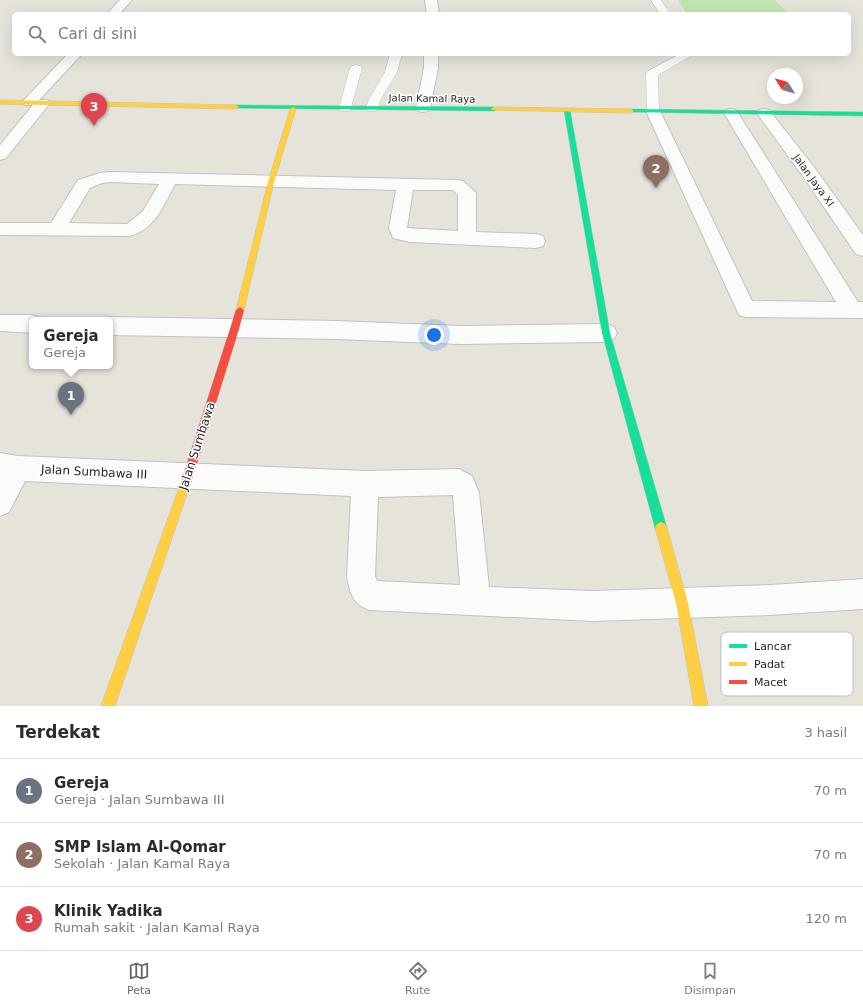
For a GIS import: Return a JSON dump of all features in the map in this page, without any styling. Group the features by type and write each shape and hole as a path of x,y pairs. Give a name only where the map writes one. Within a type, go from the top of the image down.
{"street":[{"path":"115,12 126,0"},
{"path":"431,0 433,12"},
{"path":"0,155 6,141 73,56"},
{"path":"423,108 431,68 431,56"},
{"name":"Jalan Kamal Raya","path":"0,102 182,107 423,108 863,114"},
{"name":"Jalan Sumbawa","path":"108,706 188,476 235,329 271,182 293,108"},
{"path":"567,110 606,333 682,603 701,706"},
{"path":"652,111 746,309 858,310"},
{"path":"731,113 858,310"},
{"name":"Jalan Jaya XI","path":"764,113 808,171 863,249"},
{"path":"57,228 84,184 93,180 110,177 169,180 457,185 467,193 467,238"},
{"path":"0,229 57,228 130,230 138,226 149,217 169,180"},
{"path":"405,185 398,228 400,233 410,235 536,241"},
{"path":"0,323 29,324"},
{"path":"113,326 337,330 460,335 606,333"},
{"path":"0,503 9,467"},
{"name":"Jalan Sumbawa III","path":"9,467 364,484 459,482 463,485 466,493 470,517 476,600"},
{"path":"364,484 361,576 363,587 369,595 592,606 770,600 863,594"}],"lane":[{"path":"656,0 663,12"},
{"path":"372,108 375,99 391,72 395,56"},
{"path":"652,111 652,74 684,56"},
{"path":"344,108 356,68"}],"green space":[{"path":"678,0 775,0 787,12 686,12"}],"traffic: fast":[{"path":"236,107 494,109"},
{"path":"567,110 606,333 661,528"},
{"path":"631,111 863,114"}],"traffic: slow":[{"path":"0,102 236,107"},
{"path":"240,310 271,182 293,109"},
{"path":"494,109 631,111"},
{"path":"108,706 187,479"},
{"path":"661,528 682,603 701,706"}],"traffic: jam":[{"path":"187,479 240,310"}],"place":[{"name":"Klinik Yadika","path":"94,126"},
{"name":"SMP Islam Al-Qomar","path":"656,188"},
{"name":"Gereja","path":"71,415"}]}
